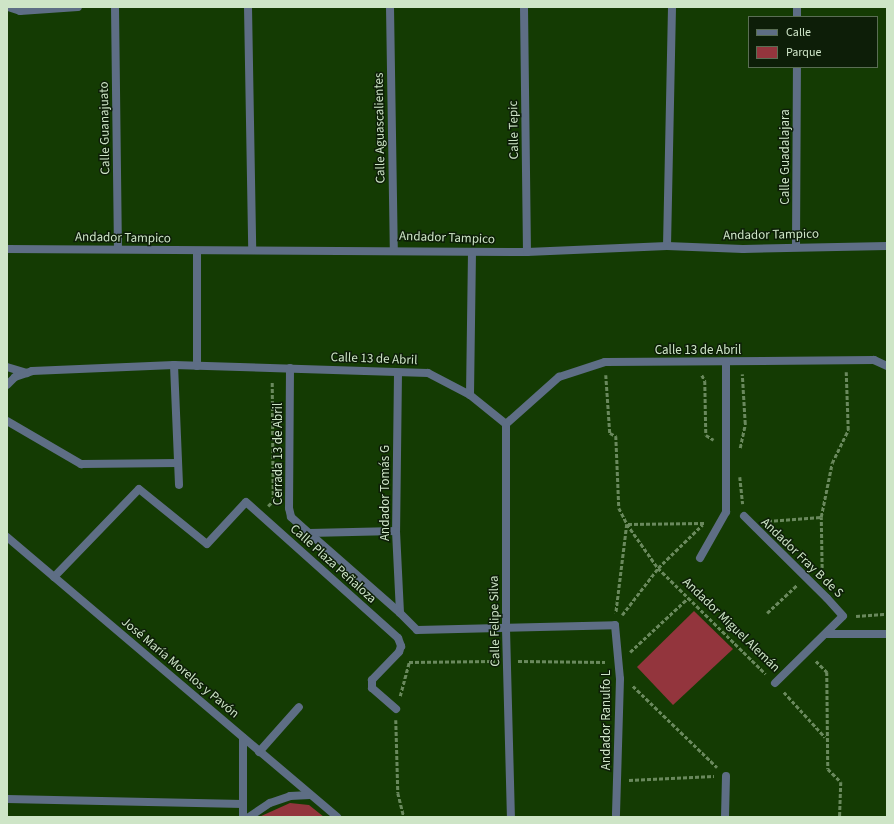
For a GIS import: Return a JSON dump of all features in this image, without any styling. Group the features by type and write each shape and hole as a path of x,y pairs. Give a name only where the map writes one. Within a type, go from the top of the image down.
{"street":[{"path":"8,7 20,11 78,7"},
{"name":"Calle Guanajuato","path":"115,7 118,249"},
{"path":"248,7 252,248"},
{"name":"Calle Aguascalientes","path":"390,7 394,249"},
{"name":"Calle Tepic","path":"524,7 527,252"},
{"path":"667,246 672,7"},
{"name":"Calle Guadalajara","path":"796,247 797,68"},
{"name":"Andador Tampico","path":"7,248 197,251 252,248 394,249 472,252 527,252 667,246 743,249 887,246"},
{"path":"197,251 197,366"},
{"path":"470,395 472,252"},
{"name":"Calle 13 de Abril","path":"27,373 88,368 174,365 428,373 470,395 506,424 559,377 605,362 874,360 887,366"},
{"path":"700,558 726,512 726,362"},
{"path":"174,365 179,485"},
{"path":"7,367 27,373"},
{"name":"Cerrada 13 de Abril","path":"290,368 289,508 291,516 400,613 417,630 506,628"},
{"path":"7,385 27,373"},
{"name":"Andador Tomás G","path":"398,373 396,532 400,613"},
{"path":"7,421 80,464 178,463"},
{"name":"Calle Felipe Silva","path":"506,424 506,628 512,817"},
{"name":"Calle Plaza Peñaloza","path":"54,577 139,489 207,544 238,506 246,502 398,638 401,646 372,680 372,688 396,709"},
{"name":"Andador Fray B de S","path":"746,519 806,577 843,616 775,683"},
{"path":"309,533 396,532"},
{"name":"José María Morelos y Pavón","path":"7,538 337,817"},
{"path":"506,628 615,625"},
{"name":"Andador Ranulfo L","path":"615,625 618,667 618,780 616,815"},
{"path":"826,634 887,634"},
{"path":"259,752 299,707"},
{"path":"243,817 244,738"},
{"path":"725,817 726,776"},
{"path":"249,817 270,803 290,796 310,795"},
{"path":"7,799 243,804"}],"path":[{"path":"827,598 822,575 821,517 832,463 848,430 845,360"},
{"path":"605,362 610,433 616,436 618,500 627,524 615,625"},
{"path":"738,456 745,424 741,362"},
{"path":"260,514 273,501 272,368"},
{"path":"703,376 706,435"},
{"path":"740,471 746,519 821,517"},
{"path":"615,625 658,568 707,520"},
{"path":"627,524 704,523"},
{"name":"Andador Miguel Alemán","path":"627,524 658,568 775,683 825,737"},
{"path":"767,613 806,577"},
{"path":"688,598 618,667 726,776"},
{"name":"Andador Fray B de S","path":"843,616 887,614"},
{"path":"807,652 827,672 825,737 828,769 841,782 840,817"},
{"path":"404,817 398,793 396,709 410,656"},
{"path":"618,780 726,776"}],"green space":[{"path":"694,611 733,649 673,705 637,667"},
{"path":"290,803 309,805 324,817 259,817"}]}
